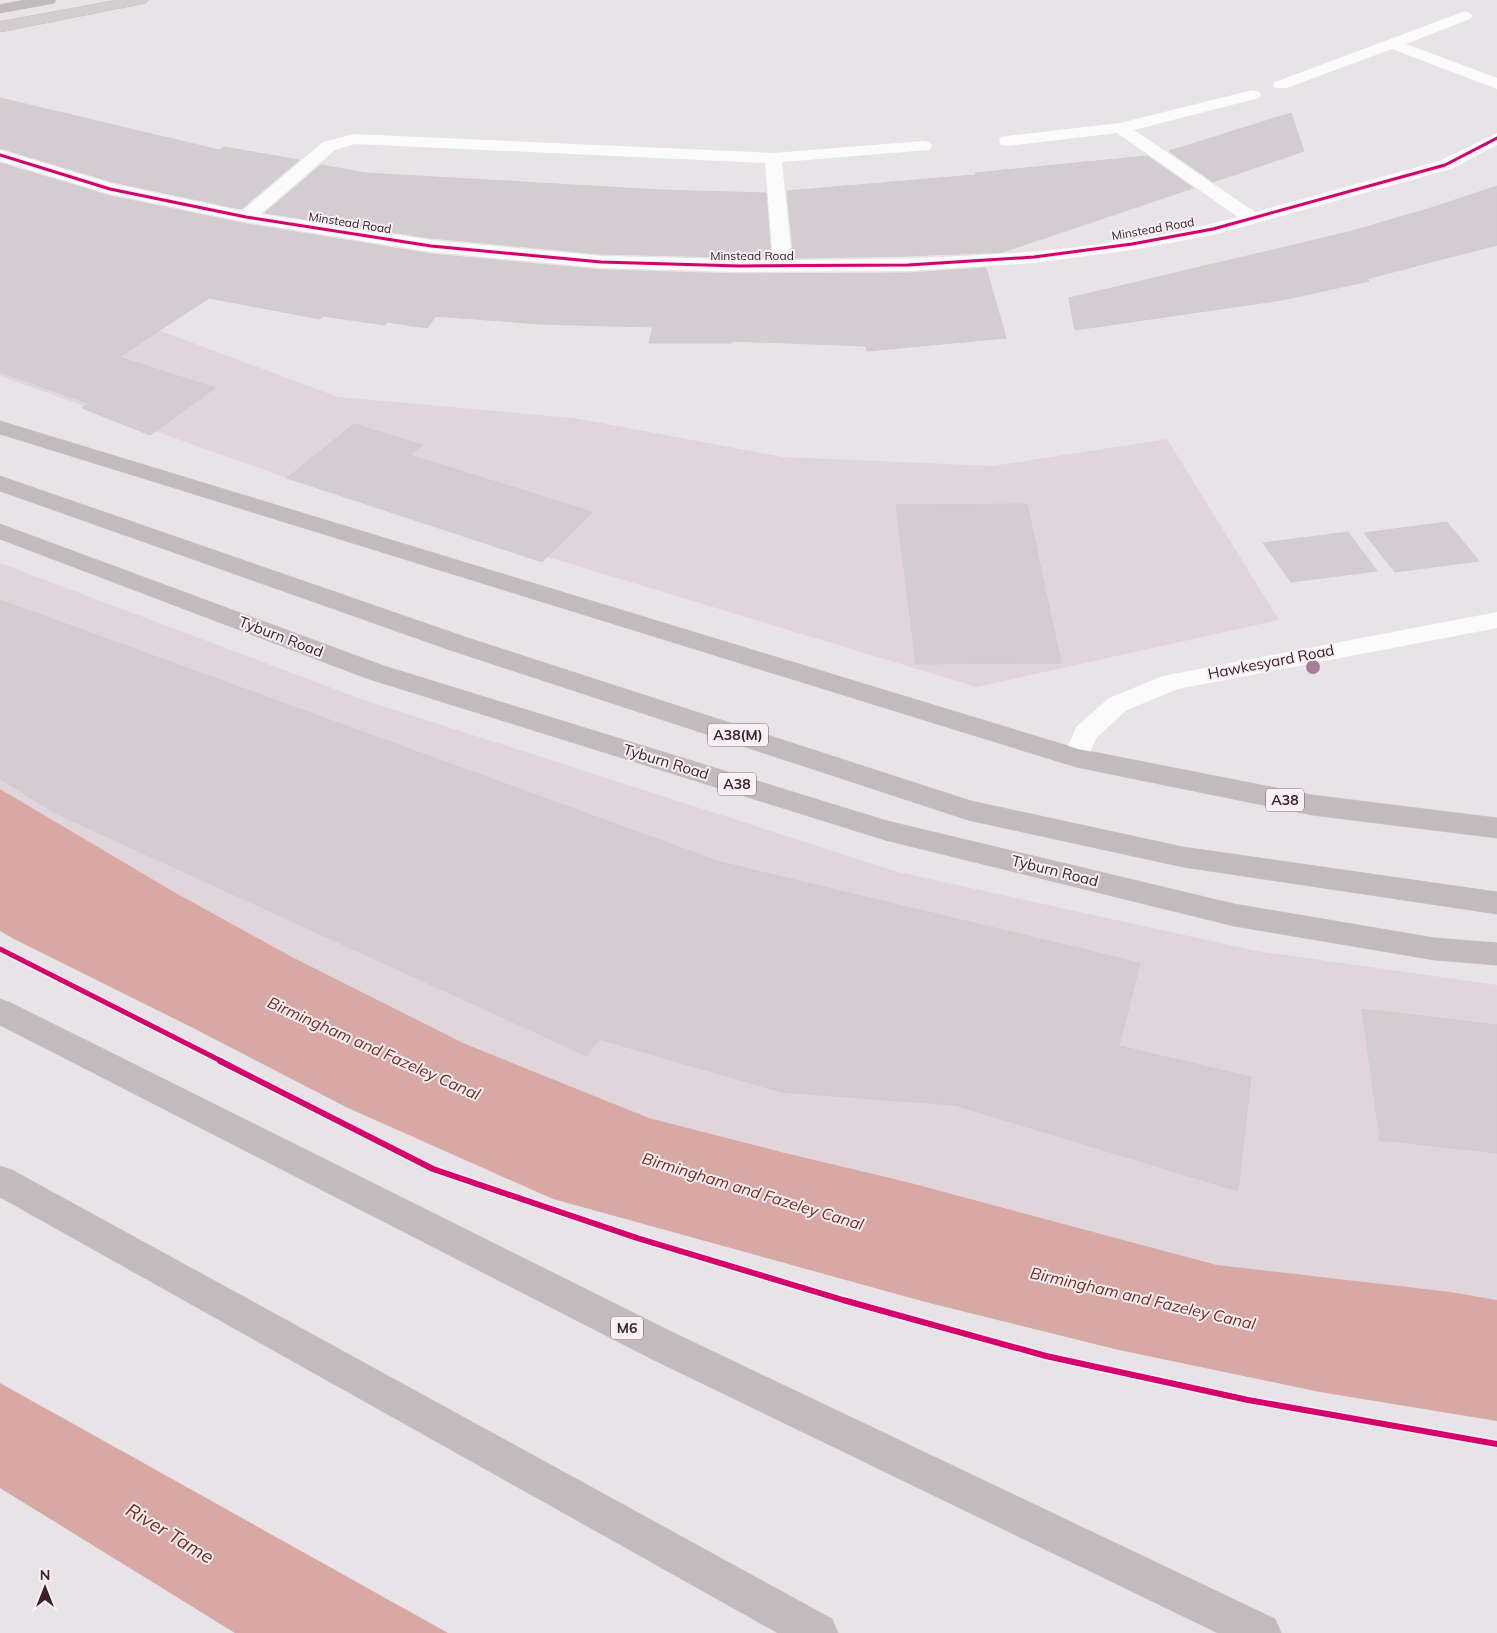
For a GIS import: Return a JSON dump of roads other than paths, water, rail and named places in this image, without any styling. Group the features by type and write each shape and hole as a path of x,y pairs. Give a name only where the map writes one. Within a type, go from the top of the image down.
{"highway":[{"path":"0,9 49,0"},
{"name":"A38","path":"0,427 1076,758 1312,805 1497,828"},
{"name":"A38(M)","path":"0,483 459,644 968,810 1183,857 1497,903"},
{"name":"Tyburn Road","path":"0,531 375,672 885,830 1234,914 1435,949 1497,954"},
{"name":"M6","path":"0,1011 665,1347 1261,1633"},
{"path":"0,1180 818,1633"}],"main road":[{"path":"0,27 141,0"}],"street":[{"path":"1281,85 1465,16"},
{"path":"1393,44 1497,84"},
{"path":"1007,141 1120,128 1253,95"},
{"path":"1120,128 1252,218"},
{"name":"Minstead Road","path":"0,155 110,189 246,217 431,246 602,262 783,266 908,265 1034,257 1141,242 1213,229 1445,164 1497,138"},
{"path":"246,217 329,146 354,139 773,158 923,146"},
{"path":"773,158 783,266"},
{"name":"Hawkesyard Road","path":"1076,758 1085,734 1118,704 1172,682 1497,620"}],"water":[{"name":"Birmingham and Fazeley Canal","path":"0,789 174,892 292,957 463,1043 649,1118 907,1182 1217,1265 1451,1292 1497,1300 1497,1421 1320,1392 1119,1350 929,1303 553,1199 346,1107 0,931"},
{"name":"River Tame","path":"0,1383 448,1633 235,1633 0,1488"}]}
